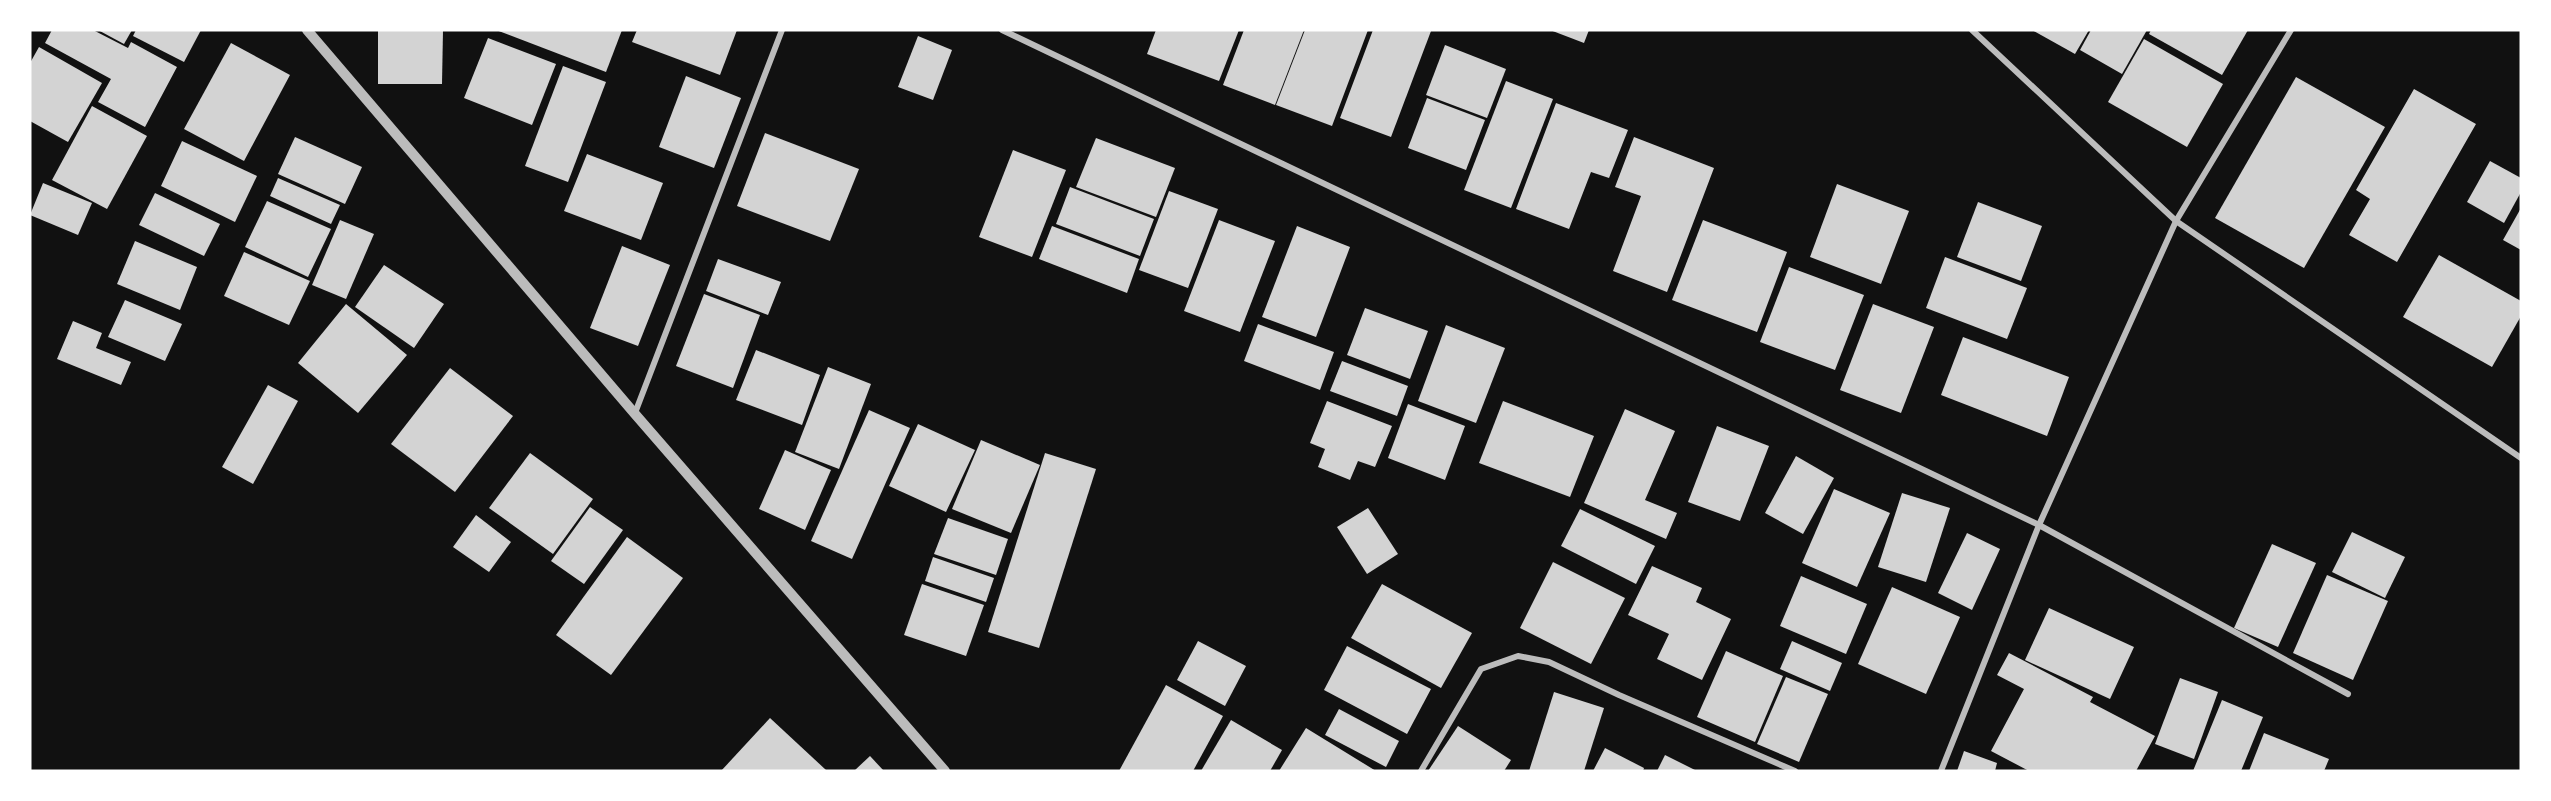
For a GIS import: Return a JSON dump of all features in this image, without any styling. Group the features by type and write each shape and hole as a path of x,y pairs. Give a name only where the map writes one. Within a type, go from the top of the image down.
{"street":[{"path":"307,30 635,414 945,771"},
{"path":"635,414 782,30"},
{"path":"1002,30 2039,525 2348,694"},
{"path":"1972,30 2176,221 2521,458"},
{"path":"1941,771 2039,525 2176,221 2291,30"},
{"path":"1421,771 1481,669 1518,656 1549,662 1619,696 1795,771"}],"building":[{"path":"52,30 93,30 128,48 131,42 177,67 145,127 98,102 111,79 45,43"},
{"path":"98,30 132,30 124,44"},
{"path":"136,30 201,30 184,62 133,36"},
{"path":"378,30 443,30 442,84 378,84"},
{"path":"496,30 622,30 606,72"},
{"path":"637,30 737,30 720,75 632,42"},
{"path":"1156,30 1239,30 1219,81 1147,54"},
{"path":"1244,30 1304,30 1275,105 1223,85"},
{"path":"1305,30 1368,30 1332,126 1276,105"},
{"path":"1373,30 1431,31 1391,137 1340,118"},
{"path":"1550,30 1589,30 1584,43"},
{"path":"2032,30 2089,30 2075,54"},
{"path":"2091,30 2147,30 2122,74 2080,50"},
{"path":"2151,30 2248,30 2222,75 2149,34"},
{"path":"918,36 952,50 933,100 898,87"},
{"path":"488,38 556,64 532,125 464,98"},
{"path":"2144,39 2223,84 2187,147 2108,102"},
{"path":"231,43 290,75 244,161 184,129"},
{"path":"1445,45 1506,69 1487,118 1426,95"},
{"path":"39,47 102,83 68,142 30,121 30,63"},
{"path":"563,66 606,82 568,182 525,166"},
{"path":"686,76 741,98 714,168 659,147"},
{"path":"2296,77 2385,127 2304,268 2215,218"},
{"path":"1506,81 1553,99 1511,208 1464,190"},
{"path":"2414,89 2476,124 2397,262 2349,235 2370,199 2356,190"},
{"path":"1427,98 1485,120 1466,170 1408,148"},
{"path":"1556,103 1628,130 1609,178 1591,172 1569,229 1516,209"},
{"path":"92,106 147,136 107,209 52,180"},
{"path":"765,133 859,169 830,241 737,206"},
{"path":"295,137 362,167 345,204 278,174"},
{"path":"1634,137 1714,168 1667,292 1613,271 1641,196 1615,187"},
{"path":"1096,138 1175,168 1156,217 1076,187"},
{"path":"182,141 257,176 235,222 161,186"},
{"path":"1013,150 1066,170 1032,257 979,237"},
{"path":"587,154 663,183 641,240 564,211"},
{"path":"2490,161 2521,178 2521,192 2504,223 2467,202"},
{"path":"278,178 340,205 331,224 270,196"},
{"path":"43,183 92,203 78,235 30,215"},
{"path":"1837,184 1909,211 1881,284 1810,257"},
{"path":"1070,187 1154,219 1140,256 1056,224"},
{"path":"1169,191 1218,209 1188,288 1139,270"},
{"path":"155,193 220,224 204,256 139,225"},
{"path":"267,201 331,229 308,277 245,247"},
{"path":"1978,202 2042,226 2021,281 1957,257"},
{"path":"2521,208 2521,250 2503,240"},
{"path":"340,220 374,234 346,299 312,285"},
{"path":"1219,220 1275,241 1240,332 1184,311"},
{"path":"1703,220 1787,252 1757,332 1672,300"},
{"path":"1052,226 1139,259 1127,293 1039,259"},
{"path":"1297,226 1350,247 1316,337 1262,317"},
{"path":"135,241 197,267 180,310 117,284"},
{"path":"622,246 670,265 638,346 590,328"},
{"path":"244,252 310,281 289,325 224,296"},
{"path":"2439,255 2521,301 2521,316 2492,367 2403,317"},
{"path":"1945,257 2027,288 2007,339 1926,308"},
{"path":"718,259 781,282 768,315 706,291"},
{"path":"384,265 444,304 414,348 355,307"},
{"path":"1789,267 1864,295 1835,370 1760,342"},
{"path":"704,294 760,315 733,388 676,366"},
{"path":"125,300 182,324 165,361 108,337"},
{"path":"346,304 407,355 358,413 298,363"},
{"path":"1873,304 1934,327 1901,413 1840,390"},
{"path":"1365,308 1428,331 1410,379 1347,355"},
{"path":"73,321 102,333 96,348 131,362 121,385 57,359"},
{"path":"1258,324 1334,352 1320,390 1244,361"},
{"path":"1446,325 1505,348 1476,423 1418,401"},
{"path":"1963,337 2069,377 2047,436 1941,395"},
{"path":"756,350 820,375 802,425 736,400"},
{"path":"1342,361 1408,386 1397,416 1330,391"},
{"path":"828,367 871,384 839,469 795,452"},
{"path":"450,368 513,416 455,492 391,444"},
{"path":"268,385 298,401 253,484 222,467"},
{"path":"1327,401 1392,426 1375,467 1358,461 1350,480 1318,467 1325,449 1310,443"},
{"path":"1503,401 1594,436 1570,497 1479,463"},
{"path":"1408,404 1465,426 1445,480 1388,458"},
{"path":"1625,409 1675,431 1645,500 1677,513 1666,539 1584,503"},
{"path":"869,410 910,428 852,559 811,541"},
{"path":"918,424 975,450 946,512 889,486"},
{"path":"1717,426 1769,446 1740,521 1688,502"},
{"path":"981,440 1040,465 1011,533 952,509"},
{"path":"785,450 831,470 805,530 759,509"},
{"path":"530,453 593,499 553,554 489,508"},
{"path":"1045,453 1096,469 1039,648 988,632"},
{"path":"1796,456 1834,478 1803,534 1765,513"},
{"path":"1834,489 1890,513 1857,587 1802,563"},
{"path":"1902,493 1950,508 1926,582 1878,567"},
{"path":"590,507 623,530 584,584 551,561"},
{"path":"1368,508 1398,554 1367,574 1337,527"},
{"path":"1580,509 1655,546 1636,584 1561,546"},
{"path":"476,515 511,542 489,572 453,547"},
{"path":"948,518 1008,539 996,575 934,554"},
{"path":"2352,532 2405,557 2385,598 2332,572"},
{"path":"1967,533 2000,549 1972,610 1938,593"},
{"path":"627,537 683,578 611,675 556,635"},
{"path":"2272,544 2316,563 2278,647 2234,628"},
{"path":"933,557 994,578 986,602 925,581"},
{"path":"1553,562 1625,598 1591,664 1520,628"},
{"path":"1652,566 1702,588 1696,602 1731,619 1702,680 1657,659 1669,634 1628,615"},
{"path":"2327,575 2388,601 2353,680 2293,653"},
{"path":"1801,576 1867,604 1846,654 1780,626"},
{"path":"922,584 984,605 966,656 904,635"},
{"path":"1382,584 1472,633 1441,688 1351,638"},
{"path":"1892,587 1960,617 1926,694 1858,664"},
{"path":"2049,608 2134,647 2110,699 2025,660"},
{"path":"1198,641 1246,666 1225,706 1177,680"},
{"path":"1792,641 1842,663 1830,691 1780,669"},
{"path":"1347,646 1431,689 1407,734 1324,690"},
{"path":"1726,651 1783,676 1755,742 1697,717"},
{"path":"2009,653 2093,697 2090,702 2155,736 2136,771 2029,771 1991,751 2024,689 1997,675"},
{"path":"1786,677 1828,694 1799,762 1757,744"},
{"path":"2180,678 2218,692 2194,759 2155,744"},
{"path":"1166,685 1223,716 1193,771 1119,771"},
{"path":"1554,692 1604,708 1584,771 1529,771"},
{"path":"2222,700 2263,717 2241,771 2193,771"},
{"path":"1339,709 1399,741 1386,767 1325,735"},
{"path":"770,718 826,770 721,771"},
{"path":"1231,720 1282,750 1270,771 1201,771"},
{"path":"1458,726 1511,760 1504,771 1428,771"},
{"path":"1306,728 1376,771 1279,771"},
{"path":"2264,733 2329,759 2324,771 2249,771"},
{"path":"1605,748 1644,768 1643,771 1593,771"},
{"path":"1964,751 1997,763 1995,771 1957,771"},
{"path":"1665,755 1697,771 1657,771"},
{"path":"870,756 884,771 854,771"}]}
